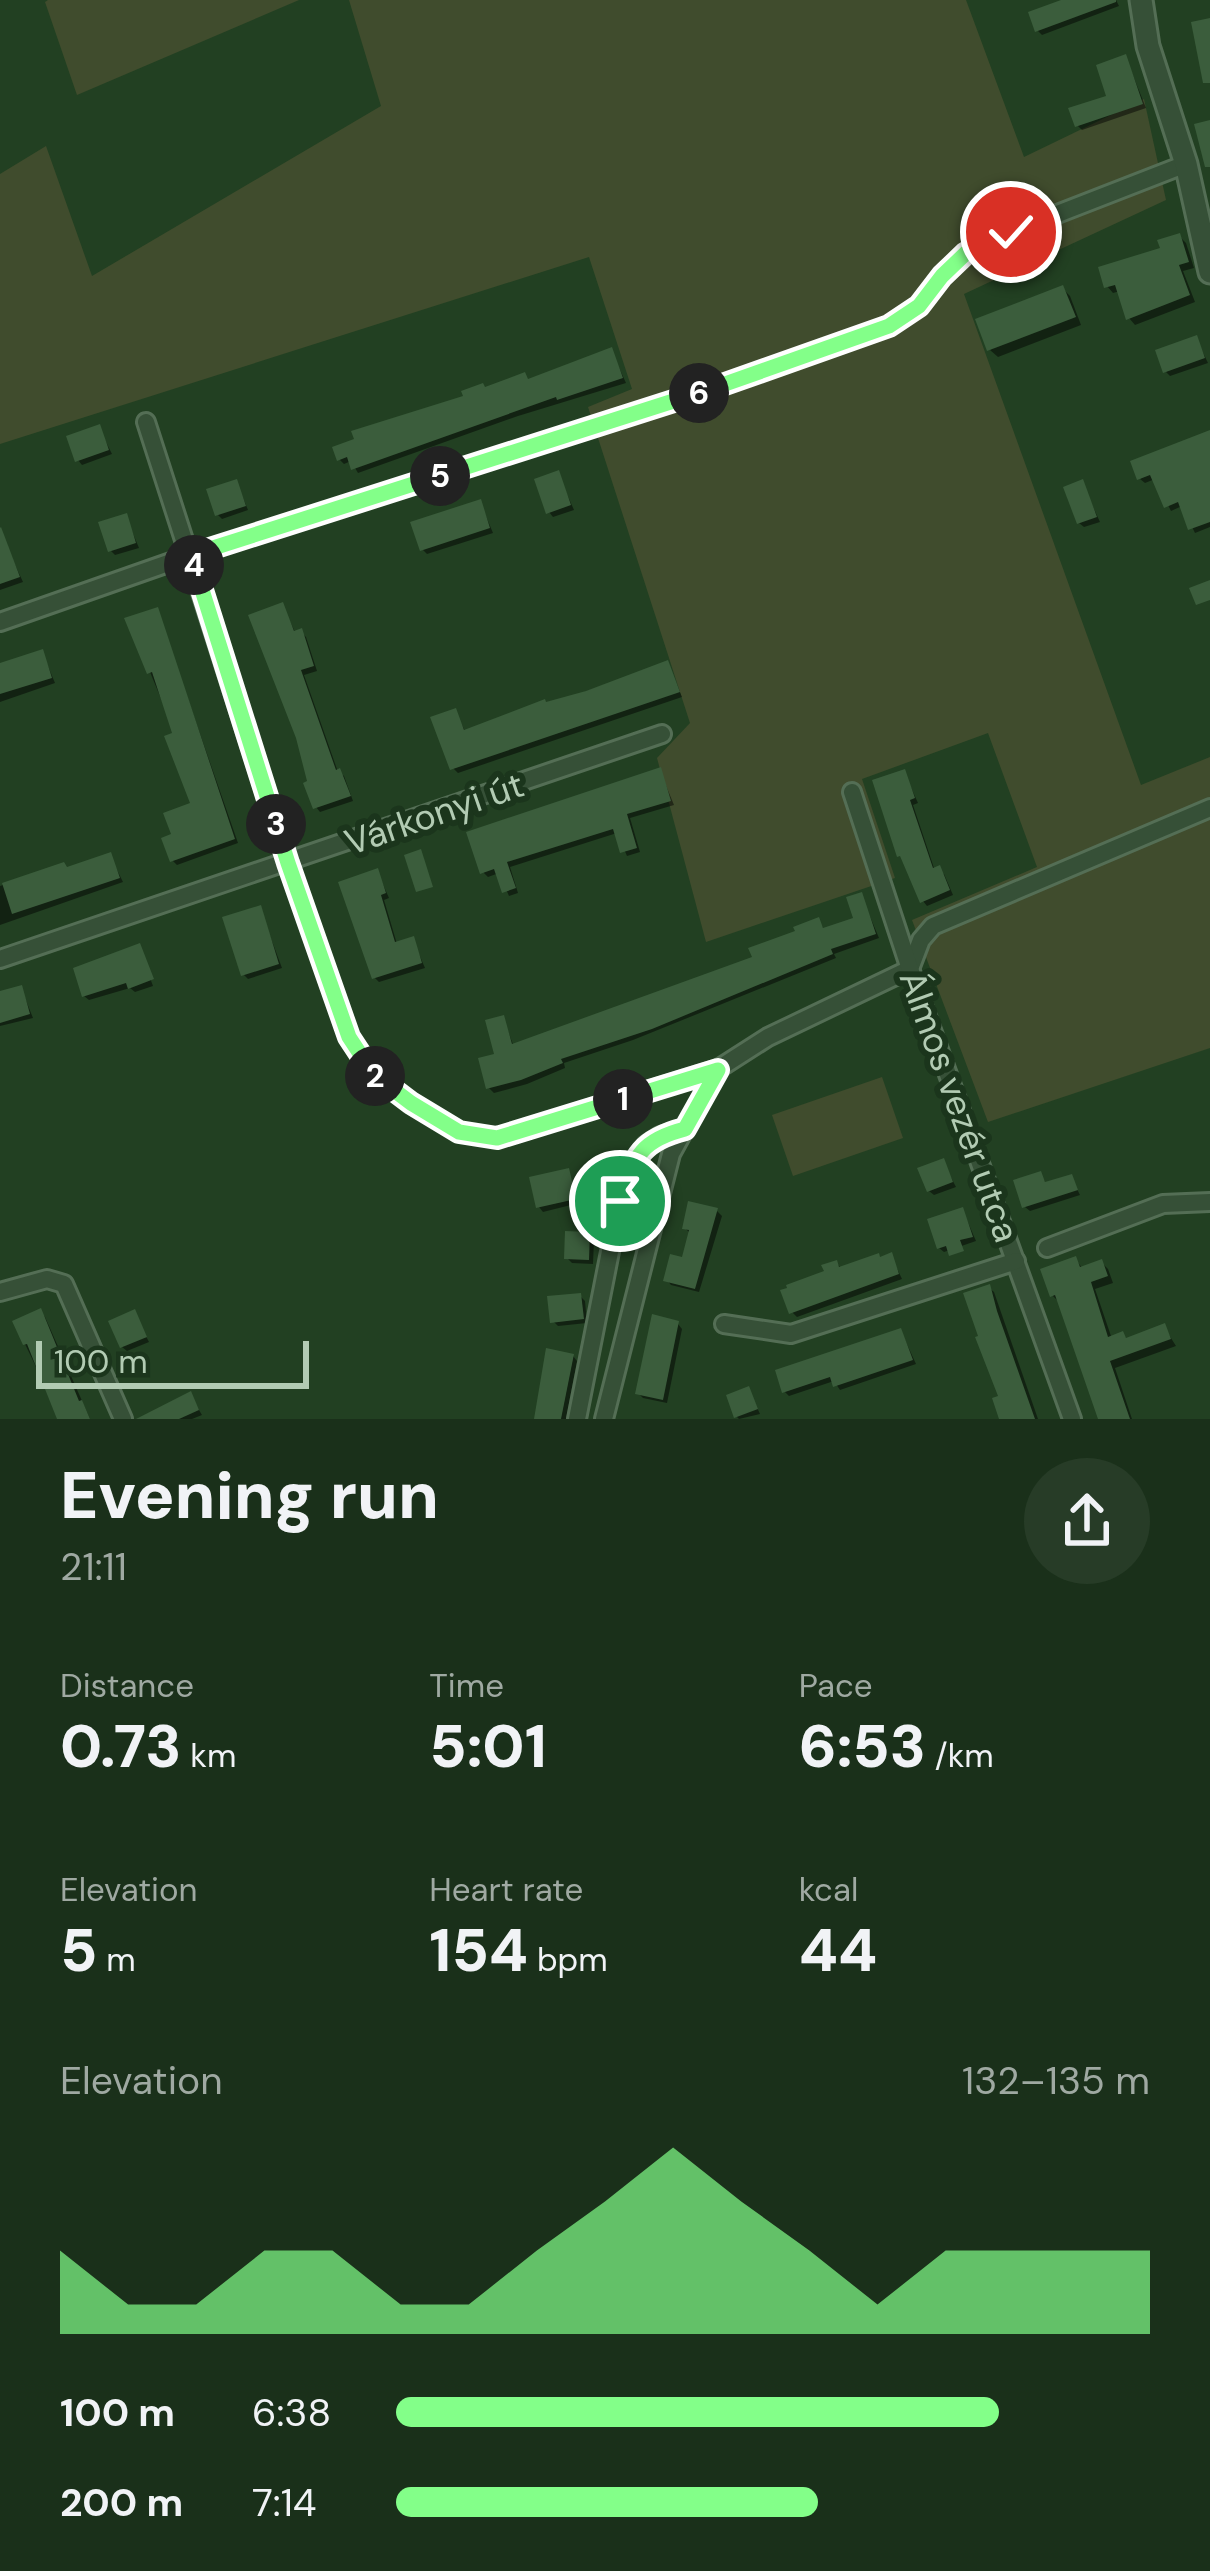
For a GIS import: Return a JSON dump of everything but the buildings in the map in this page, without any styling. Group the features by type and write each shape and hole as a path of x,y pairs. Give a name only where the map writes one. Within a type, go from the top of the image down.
{"street":[{"path":"1141,0 1148,46 1186,164 1210,272"},
{"path":"0,622 889,326 919,306 966,253 1186,164"},
{"path":"146,422 349,1037 374,1075 459,1132 497,1138 718,1070 768,1037 910,969 921,940 933,926 1210,808"},
{"name":"Várkonyi út","path":"0,958 662,734"},
{"name":"Álmos vezér utca","path":"852,792 910,969 1072,1419"},
{"path":"604,1419 671,1154 718,1070"},
{"path":"578,1419 620,1201 634,1160 660,1136 685,1129"},
{"path":"1047,1248 1162,1204 1210,1202"},
{"path":"724,1324 790,1334 1016,1261"},
{"path":"0,1292 47,1279 64,1284 123,1419"}],"green space":[{"path":"48,0 299,0 77,95"},
{"path":"349,0 966,0 1024,157 1144,99 1166,200 964,294 1141,785 1210,757 1210,1048 988,1122 912,920 1037,867 988,733 862,779 895,878 706,942 657,758 690,723 588,407 632,389 589,257 0,444 0,174 46,146 92,276 381,106"},
{"path":"882,1077 903,1138 793,1176 772,1115"}],"route":[{"path":"620,1201 634,1160 660,1136 685,1129 718,1070 497,1138 459,1132 374,1075 349,1037 288,863 191,555 708,390 889,326 919,306 966,253 1011,232"}]}
